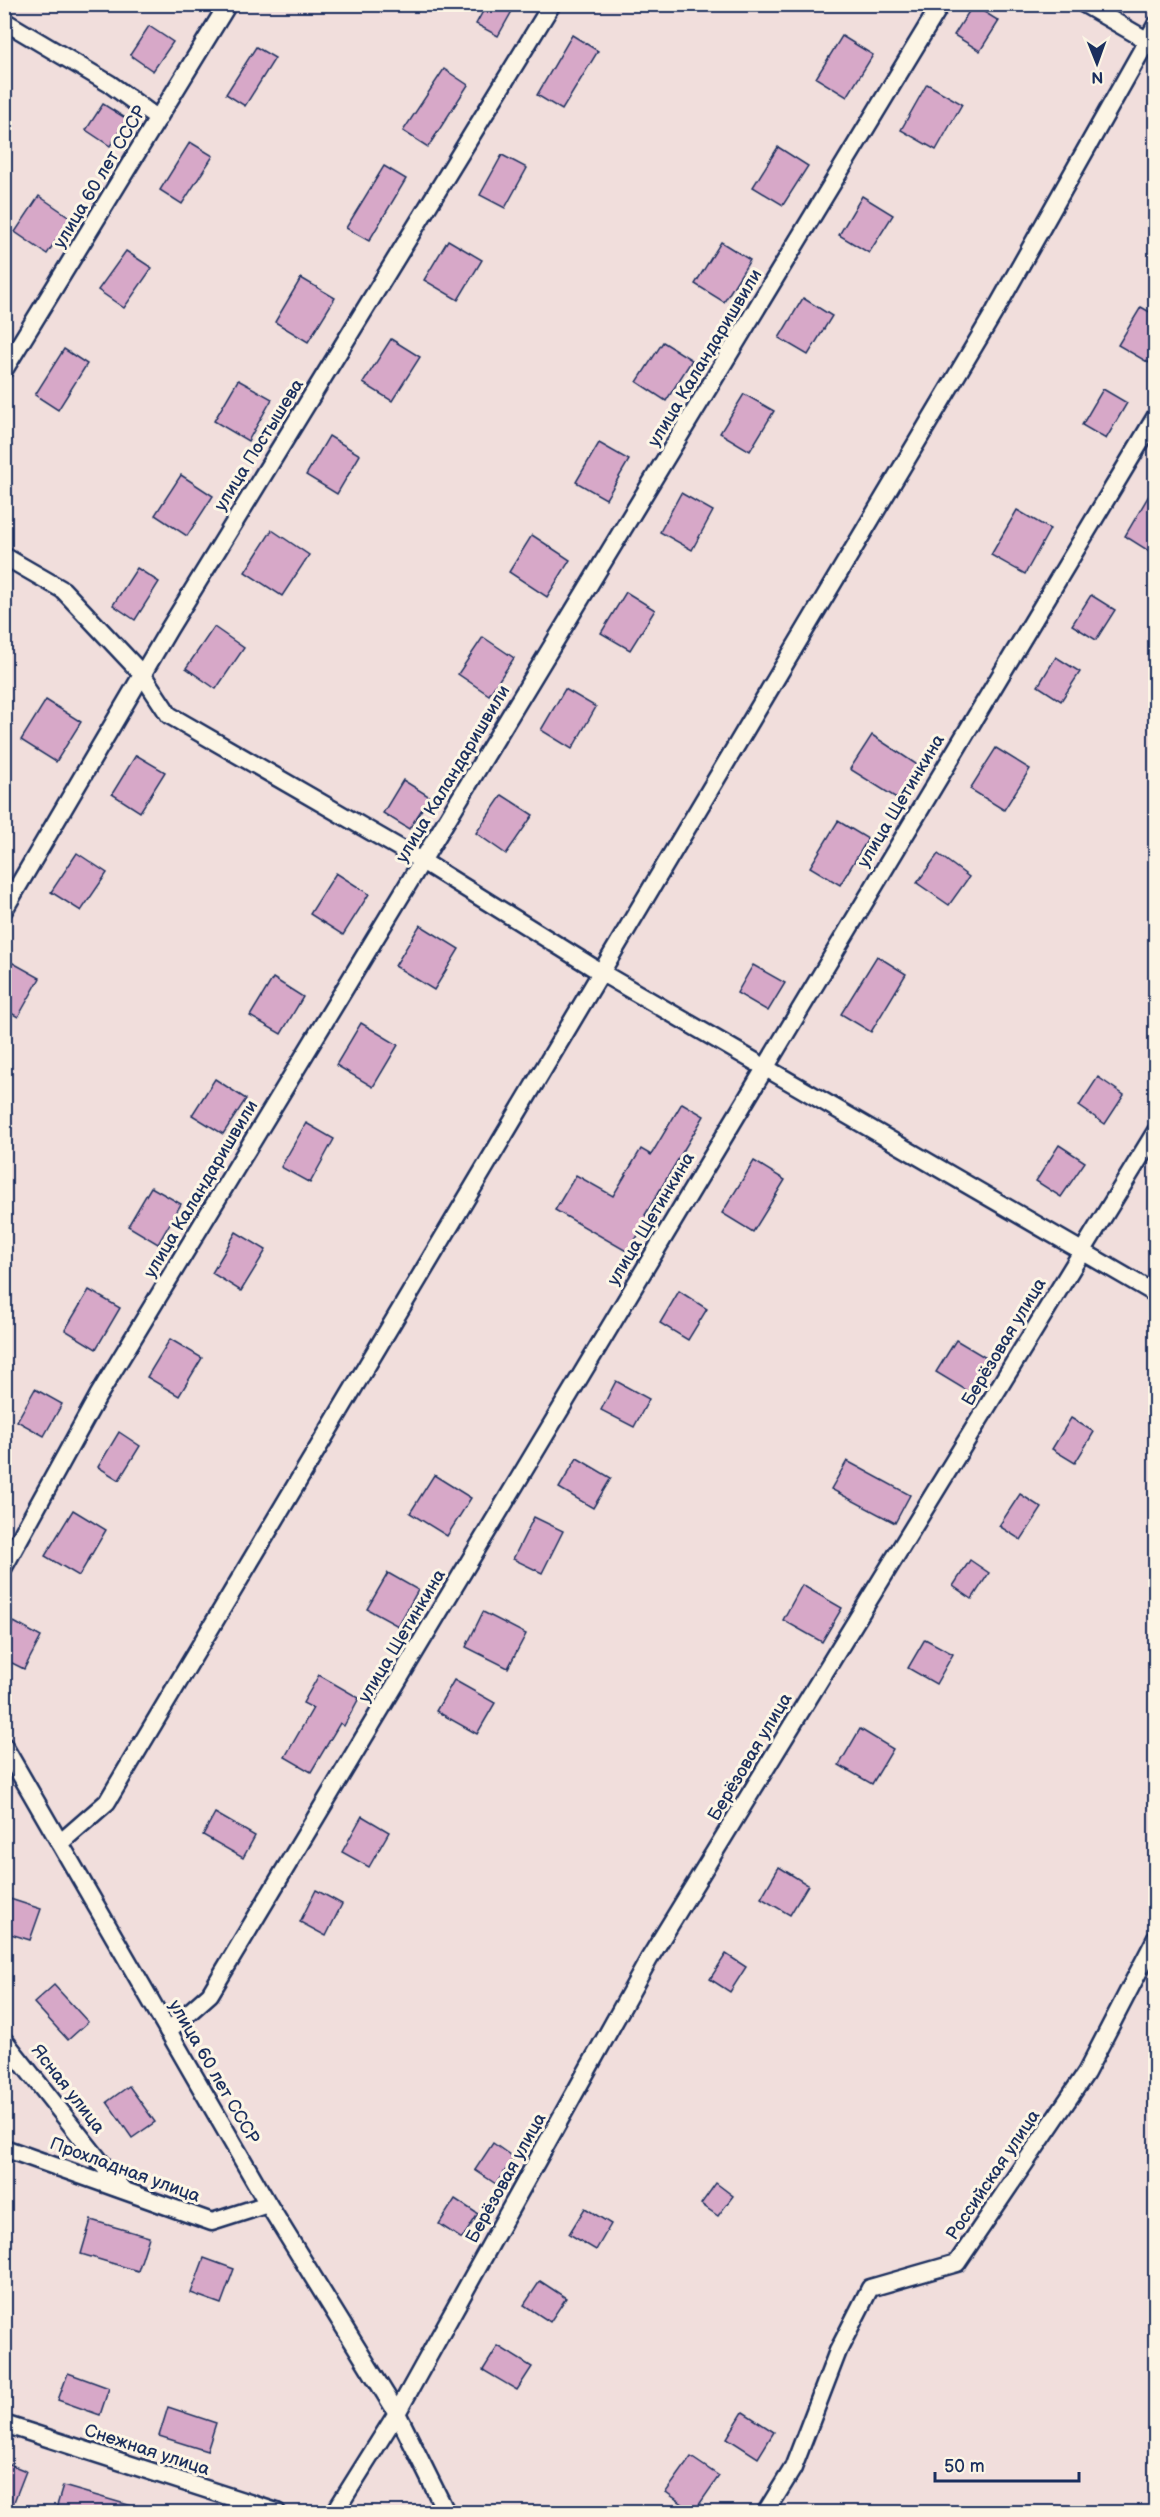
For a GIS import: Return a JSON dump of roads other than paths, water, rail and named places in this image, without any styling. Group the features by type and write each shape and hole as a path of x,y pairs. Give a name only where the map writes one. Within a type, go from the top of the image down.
{"street":[{"name":"улица 60 лет СССР","path":"4,370 228,4"},
{"name":"улица Постышева","path":"4,910 142,674 552,4"},
{"name":"улица Каландаришвили","path":"4,1567 98,1396 941,4"},
{"path":"1084,4 1151,43"},
{"path":"4,21 110,84 159,119"},
{"path":"60,1843 107,1802 995,311 1151,43 1155,25"},
{"name":"улица Щетинкина","path":"168,2031 210,1994 1155,416"},
{"path":"4,556 63,590 142,674 169,715 422,861 602,973 1155,1294"},
{"name":"Берёзовая улица","path":"397,2413 649,1959 1155,1131"},
{"name":"улица 60 лет СССР","path":"4,1746 268,2204 397,2413 446,2512"},
{"name":"Российская улица","path":"766,2512 793,2468 838,2351 870,2288 957,2263 1086,2073 1155,1938"},
{"name":"Ясная улица","path":"4,2040 123,2190"},
{"name":"Прохладная улица","path":"4,2148 212,2222 268,2204"},
{"path":"335,2512 397,2413"},
{"name":"Снежная улица","path":"4,2424 277,2512"}]}
